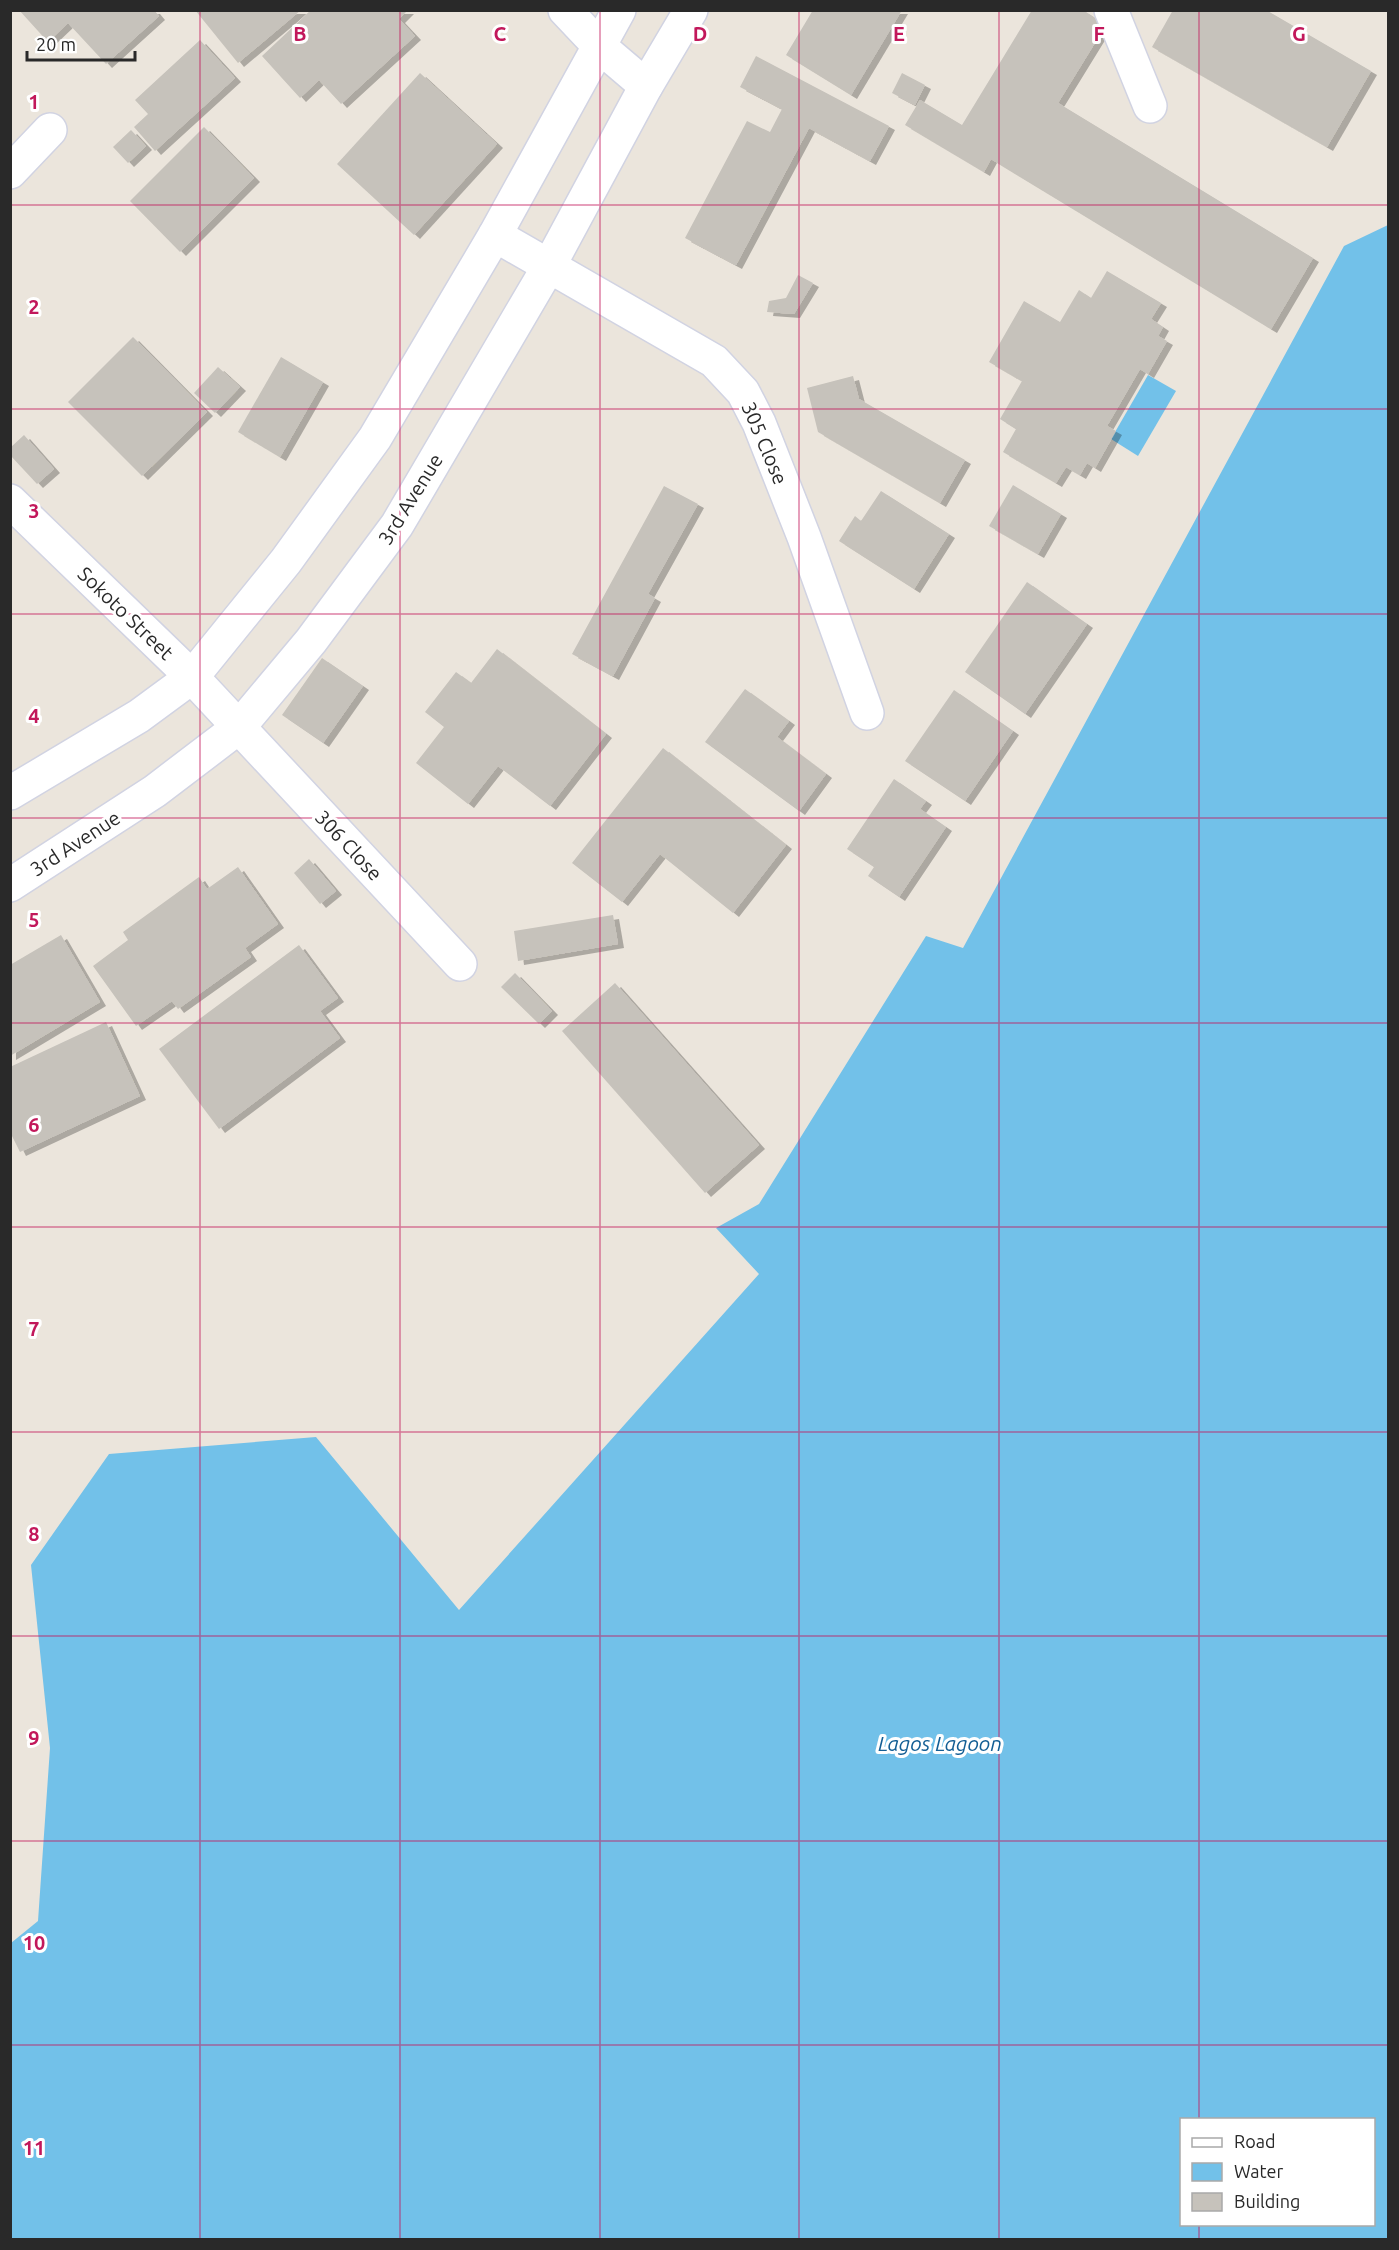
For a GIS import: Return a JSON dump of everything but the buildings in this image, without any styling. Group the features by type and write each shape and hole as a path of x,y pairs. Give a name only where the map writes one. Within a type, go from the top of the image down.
{"street":[{"path":"566,10 599,46 646,86"},
{"path":"10,793 138,716 192,677 286,561 375,438 495,235 619,10"},
{"name":"3rd Avenue","path":"10,885 155,791 239,727 311,641 398,525 549,266 646,86 691,10"},
{"path":"1111,10 1150,105"},
{"path":"10,172 50,130"},
{"name":"305 Close","path":"495,235 714,361 743,392 759,423 804,537 867,714"},
{"name":"Sokoto Street","path":"10,501 192,677 239,727"},
{"name":"306 Close","path":"239,727 460,964"}],"water":[{"name":"Lagos Lagoon","path":"1388,225 1388,2239 11,2239 11,1943 38,1921 50,1748 31,1565 109,1454 316,1437 459,1610 759,1274 716,1228 759,1204 926,936 963,948 1344,246"},
{"path":"1148,375 1176,391 1138,456 1111,439"}]}
